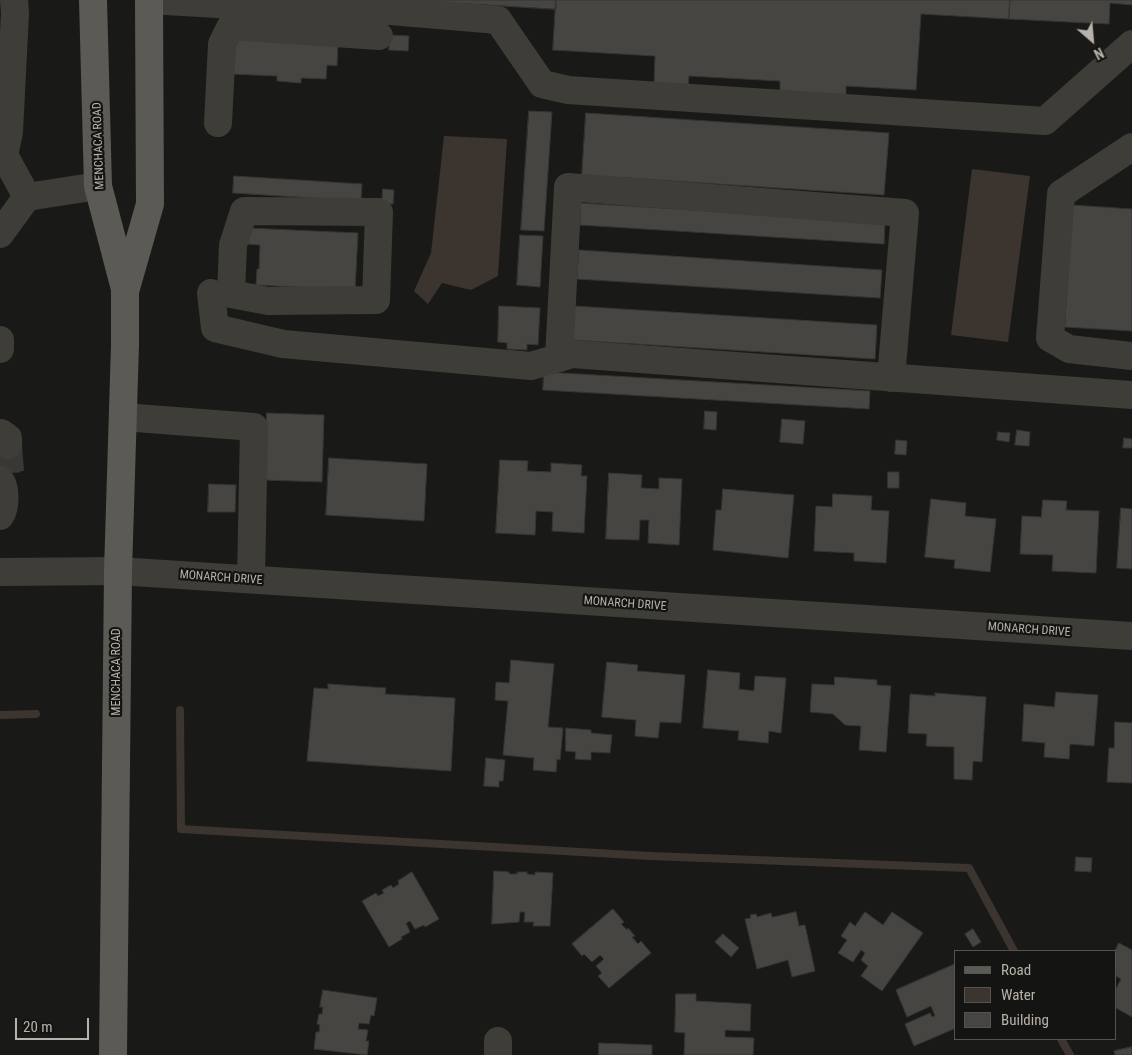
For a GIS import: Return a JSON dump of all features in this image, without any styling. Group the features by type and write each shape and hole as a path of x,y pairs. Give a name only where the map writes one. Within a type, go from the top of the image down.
{"main road":[{"name":"MENCHACA ROAD","path":"93,0 98,186 125,289"},
{"name":"MENCHACA ROAD","path":"113,1055 118,571 125,289 150,204 149,0"}],"street":[{"path":"14,0 9,132 2,156 28,197"},
{"path":"149,0 286,8 390,10 498,20 542,84 568,90 1044,121 1132,44"},
{"path":"218,123 222,44 231,26 379,36"},
{"path":"1132,147 1061,194 1050,338 1069,349 1132,356"},
{"path":"0,234 28,197 98,186"},
{"path":"558,358 568,187 905,213 891,378"},
{"path":"221,293 268,301 376,300 379,212 244,211 221,293 215,328 283,344 531,366 572,354 1132,395"},
{"path":"0,340 0,349"},
{"path":"123,417 254,427 251,580"},
{"path":"0,516 2,513 4,479"},
{"name":"MONARCH DRIVE","path":"0,572 118,571 1132,636"}],"water":[{"path":"444,136 507,139 498,276 471,290 442,283 428,304 414,291 431,253"},
{"path":"972,169 1030,176 1008,342 951,335"}],"building":[{"path":"407,0 556,0 556,9"},
{"path":"556,0 1010,0 1009,19 921,14 916,90 846,86 846,100 780,97 780,81 689,76 688,86 654,85 655,56 553,50"},
{"path":"1010,0 1132,0 1132,5 1110,3 1109,24 1009,19"},
{"path":"390,35 409,36 408,51 389,50"},
{"path":"233,39 338,43 337,66 327,65 326,79 301,78 301,83 277,81 277,76 231,74"},
{"path":"529,111 552,112 544,231 521,230"},
{"path":"586,113 889,133 884,195 582,175"},
{"path":"234,176 362,184 361,201 233,193"},
{"path":"383,189 394,190 393,204 382,203"},
{"path":"581,203 885,222 884,244 580,225"},
{"path":"1072,205 1132,209 1132,331 1065,327"},
{"path":"247,228 358,233 355,290 256,285 260,245 247,244"},
{"path":"520,235 543,236 540,287 517,285"},
{"path":"579,250 882,270 880,298 577,279"},
{"path":"499,306 540,308 538,345 527,344 527,350 507,349 507,343 498,342"},
{"path":"574,306 877,325 875,359 572,340"},
{"path":"544,372 870,391 869,409 543,390"},
{"path":"705,411 717,412 716,430 704,429"},
{"path":"267,413 324,415 322,482 265,480"},
{"path":"782,419 805,421 803,444 780,442"},
{"path":"1017,430 1030,432 1029,446 1015,445"},
{"path":"998,432 1010,433 1009,442 997,440"},
{"path":"1124,438 1132,439 1132,448 1123,448"},
{"path":"896,440 907,441 906,455 895,454"},
{"path":"0,445 19,445 20,472 0,473"},
{"path":"329,458 427,464 424,521 326,515"},
{"path":"500,460 528,461 527,471 551,472 551,463 582,465 581,476 587,476 584,533 552,531 553,512 536,511 535,535 496,533"},
{"path":"888,472 899,472 899,488 888,488"},
{"path":"609,473 642,475 641,488 659,489 659,478 682,479 679,545 648,543 649,520 640,520 639,540 606,539"},
{"path":"209,484 236,485 235,512 208,512"},
{"path":"723,489 794,495 788,558 713,550 716,510 721,510"},
{"path":"833,494 872,496 871,510 889,511 886,563 854,561 854,553 814,551 816,506 832,507"},
{"path":"931,499 966,503 965,516 996,519 990,572 954,568 955,560 925,557"},
{"path":"1043,500 1067,501 1066,510 1099,511 1096,573 1052,571 1053,555 1020,554 1022,516 1041,517"},
{"path":"1121,508 1132,509 1132,569 1117,568"},
{"path":"511,660 554,664 548,727 563,728 560,760 557,759 556,772 533,770 534,758 503,755 508,701 495,700 496,682 509,683"},
{"path":"607,662 638,665 637,671 685,675 681,723 660,722 658,738 635,736 636,720 602,717"},
{"path":"708,670 740,673 739,689 754,691 755,676 786,678 781,733 769,731 768,743 738,740 739,731 703,728"},
{"path":"835,677 877,680 877,685 891,686 886,752 859,750 861,726 845,725 833,714 810,712 812,684 834,685"},
{"path":"328,684 386,688 385,694 455,698 451,771 307,761 314,688 328,689"},
{"path":"1056,692 1098,695 1094,746 1070,744 1069,759 1044,757 1045,743 1022,741 1024,704 1054,707"},
{"path":"935,693 986,697 982,762 973,761 972,780 954,779 954,747 926,746 927,734 908,733 910,694 935,696"},
{"path":"1115,722 1132,723 1132,783 1107,782 1109,748 1114,748"},
{"path":"566,728 591,730 591,733 612,735 610,753 591,752 591,760 575,759 576,752 566,751"},
{"path":"486,758 505,760 503,781 499,781 499,787 484,786"},
{"path":"1076,857 1092,858 1091,872 1075,871"},
{"path":"494,871 509,872 509,874 527,872 527,874 535,875 535,872 553,873 550,926 533,926 534,922 524,922 525,912 520,912 519,922 492,924"},
{"path":"412,872 439,919 425,927 424,925 415,929 410,921 406,923 410,932 389,947 362,901 376,893 378,896 384,893 382,890 391,885 393,888 399,884 398,881"},
{"path":"613,909 624,922 621,924 627,930 628,928 635,936 632,937 638,944 641,941 651,953 609,988 598,976 602,973 596,966 604,959 600,955 592,962 584,954 582,956 572,944"},
{"path":"796,912 799,926 805,925 815,971 792,977 788,960 757,969 745,919 751,918 750,915 756,914 757,917 771,913 772,917"},
{"path":"865,912 883,925 892,912 923,933 882,991 861,976 868,966 861,960 865,953 861,950 853,962 838,953 847,940 841,936 850,922 855,926"},
{"path":"973,929 981,942 973,947 965,934"},
{"path":"723,934 739,948 731,957 715,942"},
{"path":"1119,943 1132,950 1132,1017 1117,1009 1117,987 1121,979 1117,977 1116,950"},
{"path":"954,964 954,1029 914,1046 905,1024 930,1013 932,1017 935,1016 931,1006 907,1017 896,990"},
{"path":"323,990 377,998 374,1016 371,1015 369,1024 359,1023 358,1029 368,1030 366,1041 369,1041 367,1055 314,1049 316,1032 319,1032 320,1025 317,1024 319,1014 322,1014 323,1007 320,1007"},
{"path":"676,994 696,994 696,1001 751,1004 750,1031 725,1030 725,1037 754,1038 753,1055 684,1055 685,1033 675,1032"},
{"path":"599,1043 652,1045 652,1055 599,1055"},
{"path":"1132,1047 1132,1055 1115,1055 1114,1051"}],"waterway":[{"path":"180,710 181,829 650,856 969,868 1013,950"},
{"path":"0,715 36,714"},
{"path":"1062,1040 1070,1055"}],"tunnel":[{"path":"8,445 10,472"}]}
